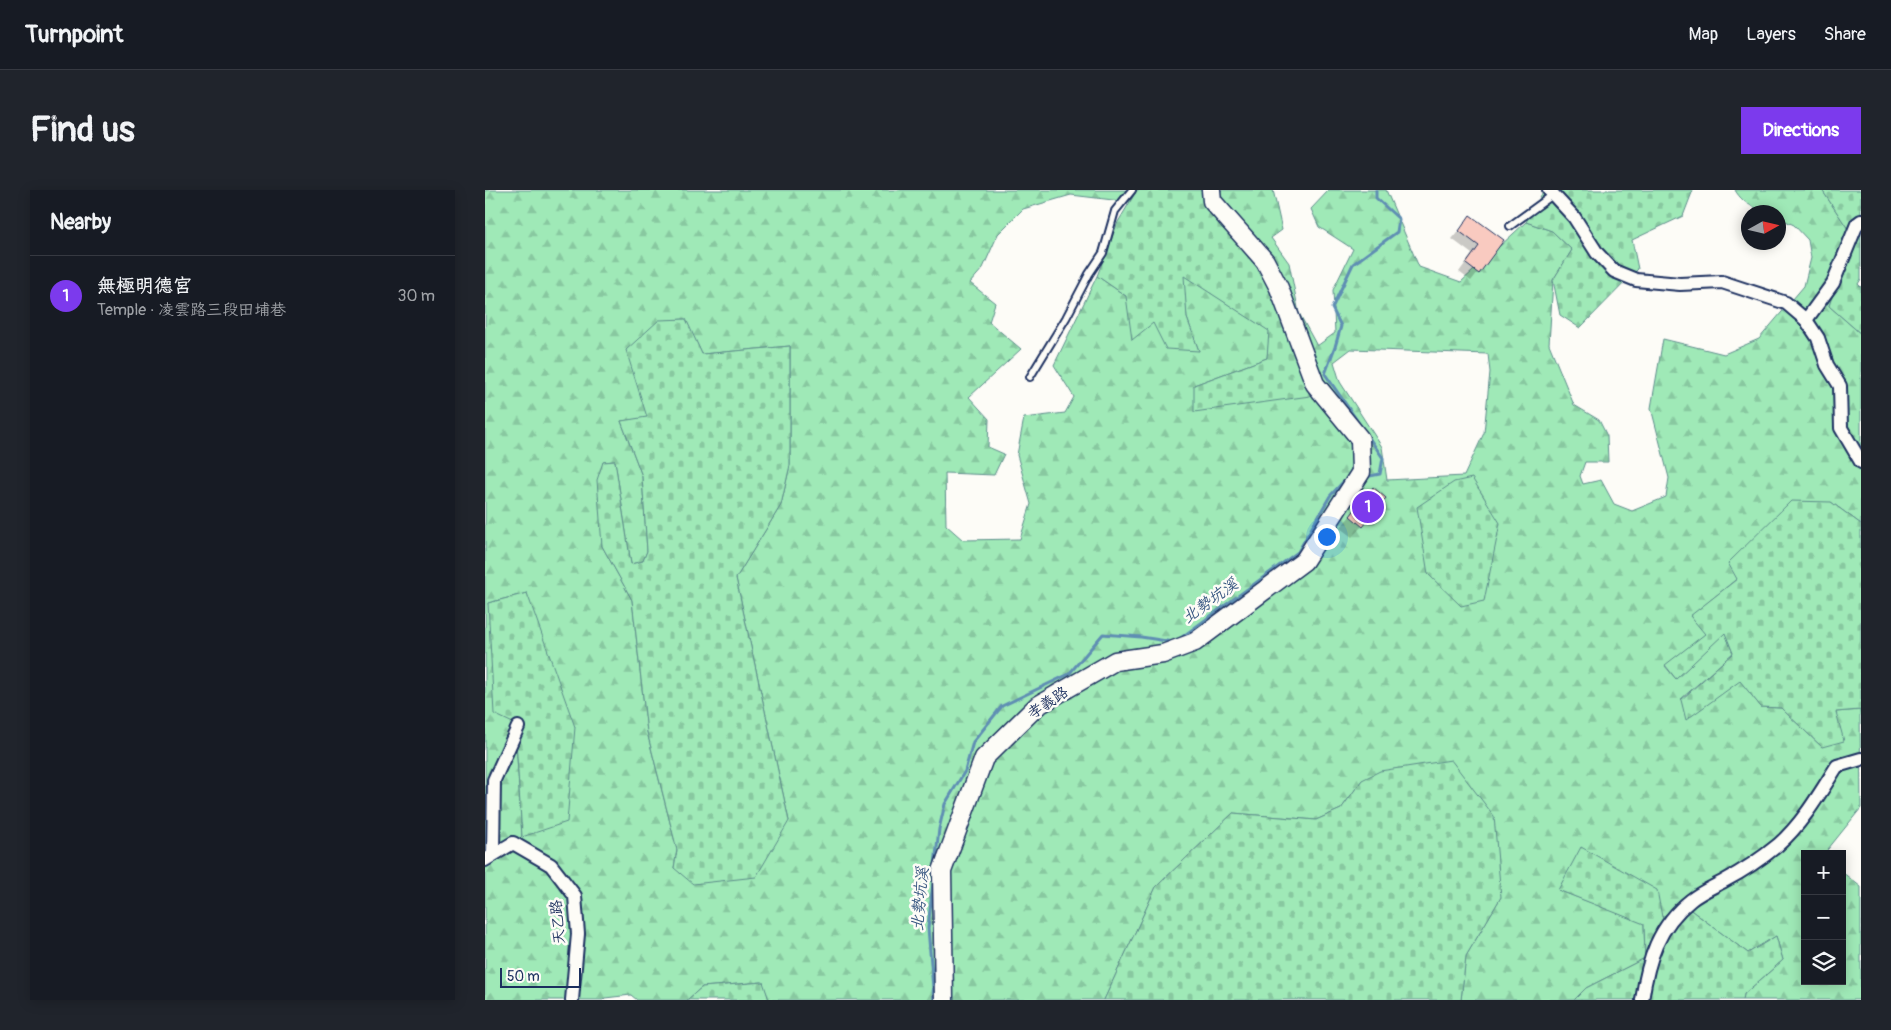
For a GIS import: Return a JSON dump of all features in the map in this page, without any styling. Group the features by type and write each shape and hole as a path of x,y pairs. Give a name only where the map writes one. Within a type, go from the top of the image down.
{"street":[{"name":"孝義路","path":"944,1000 942,871 984,758 1037,706 1115,661 1163,654 1195,642 1304,561 1361,472 1359,439 1315,384 1279,288 1265,261 1213,201 1211,190"},
{"path":"1552,192 1574,217 1597,253 1614,271 1636,280 1680,284 1722,282 1786,303 1806,320 1818,338 1827,365 1840,386 1841,428 1861,462"},
{"path":"1806,320 1833,283 1857,234 1857,224 1861,221"},
{"path":"489,857 494,780 518,727"},
{"path":"1643,1000 1645,976 1653,949 1662,932 1678,912 1692,899 1748,868 1779,844 1806,814 1837,766 1861,759"},
{"name":"天乙路","path":"489,857 513,843 551,865 575,896 578,934 573,1000"}],"lane":[{"path":"1030,377 1103,253 1115,211 1132,190"},
{"path":"1510,226 1552,192"}],"green space":[{"path":"485,190 1137,190 1130,202 1071,195 1023,209 998,234 983,268 970,283 995,303 989,322 1021,349 969,397 989,419 988,447 1004,454 994,475 945,473 946,525 963,540 1020,539 1031,504 1017,455 1024,418 1065,413 1074,397 1054,365 1097,276 1126,296 1153,323 1199,351 1187,318 1183,275 1270,331 1267,358 1194,385 1309,396 1220,220 1208,190 1273,190 1282,230 1271,238 1289,263 1299,313 1317,346 1335,333 1333,290 1353,249 1319,227 1311,209 1329,190 1386,190 1419,267 1461,282 1526,222 1552,231 1572,250 1553,280 1549,344 1574,405 1599,420 1607,436 1608,462 1585,462 1580,476 1583,484 1601,480 1614,504 1632,511 1666,497 1669,478 1651,408 1663,339 1724,354 1759,339 1804,286 1811,258 1808,240 1794,225 1786,221 1786,205 1750,205 1735,190 1822,190 1852,235 1829,306 1861,334 1861,524 1831,502 1691,616 1706,634 1665,666 1676,679 1725,632 1733,653 1681,699 1740,680 1761,707 1781,708 1822,747 1836,712 1860,710 1861,808 1827,850 1801,850 1801,985 1846,985 1846,875 1861,887 1861,1000 1743,1000 1744,994 1783,960 1776,936 1748,953 1684,905 1662,917 1558,890 1644,923 1645,958 1586,988 1574,1000 1461,1000 1466,956 1501,897 1362,780 1341,809 1316,820 1233,813 1156,887 1104,1000 769,1000 762,982 702,987 687,1000 637,1000 631,995 605,998 603,1000 485,1000","holes":["685,319 702,354 790,346 790,465 781,505 736,578 789,821 674,868 677,850 647,732 632,600 602,546 603,462 615,461 631,564 643,561 647,551 642,476 621,421 647,418 659,321","1351,349 1488,354 1490,372 1484,433 1464,476 1387,480 1382,447 1340,382 1334,362","527,593 522,837 515,724 488,603"]},
{"path":"1137,190 1208,190 1220,220 1265,278 1289,324 1310,396 1194,412 1194,385 1267,358 1269,331 1184,276 1187,318 1199,351 1166,349 1153,323 1132,340 1126,296 1097,276 1118,222"},
{"path":"1544,190 1693,190 1683,216 1632,240 1638,269 1580,328 1560,315 1553,280 1572,250 1552,231 1526,222"},
{"path":"1822,190 1861,190 1861,279 1858,284 1861,287 1861,334 1829,306 1852,235"},
{"path":"686,319 702,354 790,346 790,465 781,505 736,578 789,821 756,877 693,884 674,868 677,850 647,732 632,600 602,546 597,480 603,462 615,461 631,564 643,561 647,551 642,476 621,421 647,417 626,350 659,320"},
{"path":"1472,478 1500,523 1484,601 1461,606 1428,574 1417,507 1454,482"},
{"path":"1791,501 1831,502 1861,524 1861,714 1860,710 1836,712 1844,741 1822,747 1781,708 1761,707 1740,681 1686,720 1681,700 1733,653 1725,633 1676,679 1665,665 1705,634 1690,616 1737,579 1728,563"},
{"path":"527,593 575,727 567,822 522,837 515,724 494,714 488,603"},
{"path":"1451,760 1494,816 1501,897 1466,956 1461,1000 1104,1000 1156,887 1233,813 1316,820 1341,809 1362,780 1380,771"},
{"path":"1581,847 1657,890 1662,917 1684,905 1748,953 1776,936 1783,960 1744,994 1743,1000 1574,1000 1586,988 1645,958 1644,924 1558,890"},
{"path":"763,982 769,1000 687,1000 702,987"}],"building":[{"path":"1470,215 1504,240 1479,274 1466,264 1479,246 1459,231"},
{"path":"1373,487 1386,498 1363,527 1350,516"}],"waterway":[{"name":"北勢坑溪","path":"1365,477 1380,474 1383,458 1325,374 1341,326 1332,308 1353,264 1397,232 1399,219 1376,198 1376,190"},
{"name":"北勢坑溪","path":"1178,640 1298,552 1330,496 1343,482 1347,481"},
{"name":"北勢坑溪","path":"934,1000 928,928 939,829 945,804 965,771 973,742 1002,706 1069,674 1103,634 1173,642"}],"place":[{"name":"無極明德宮","path":"1368,507"}]}
